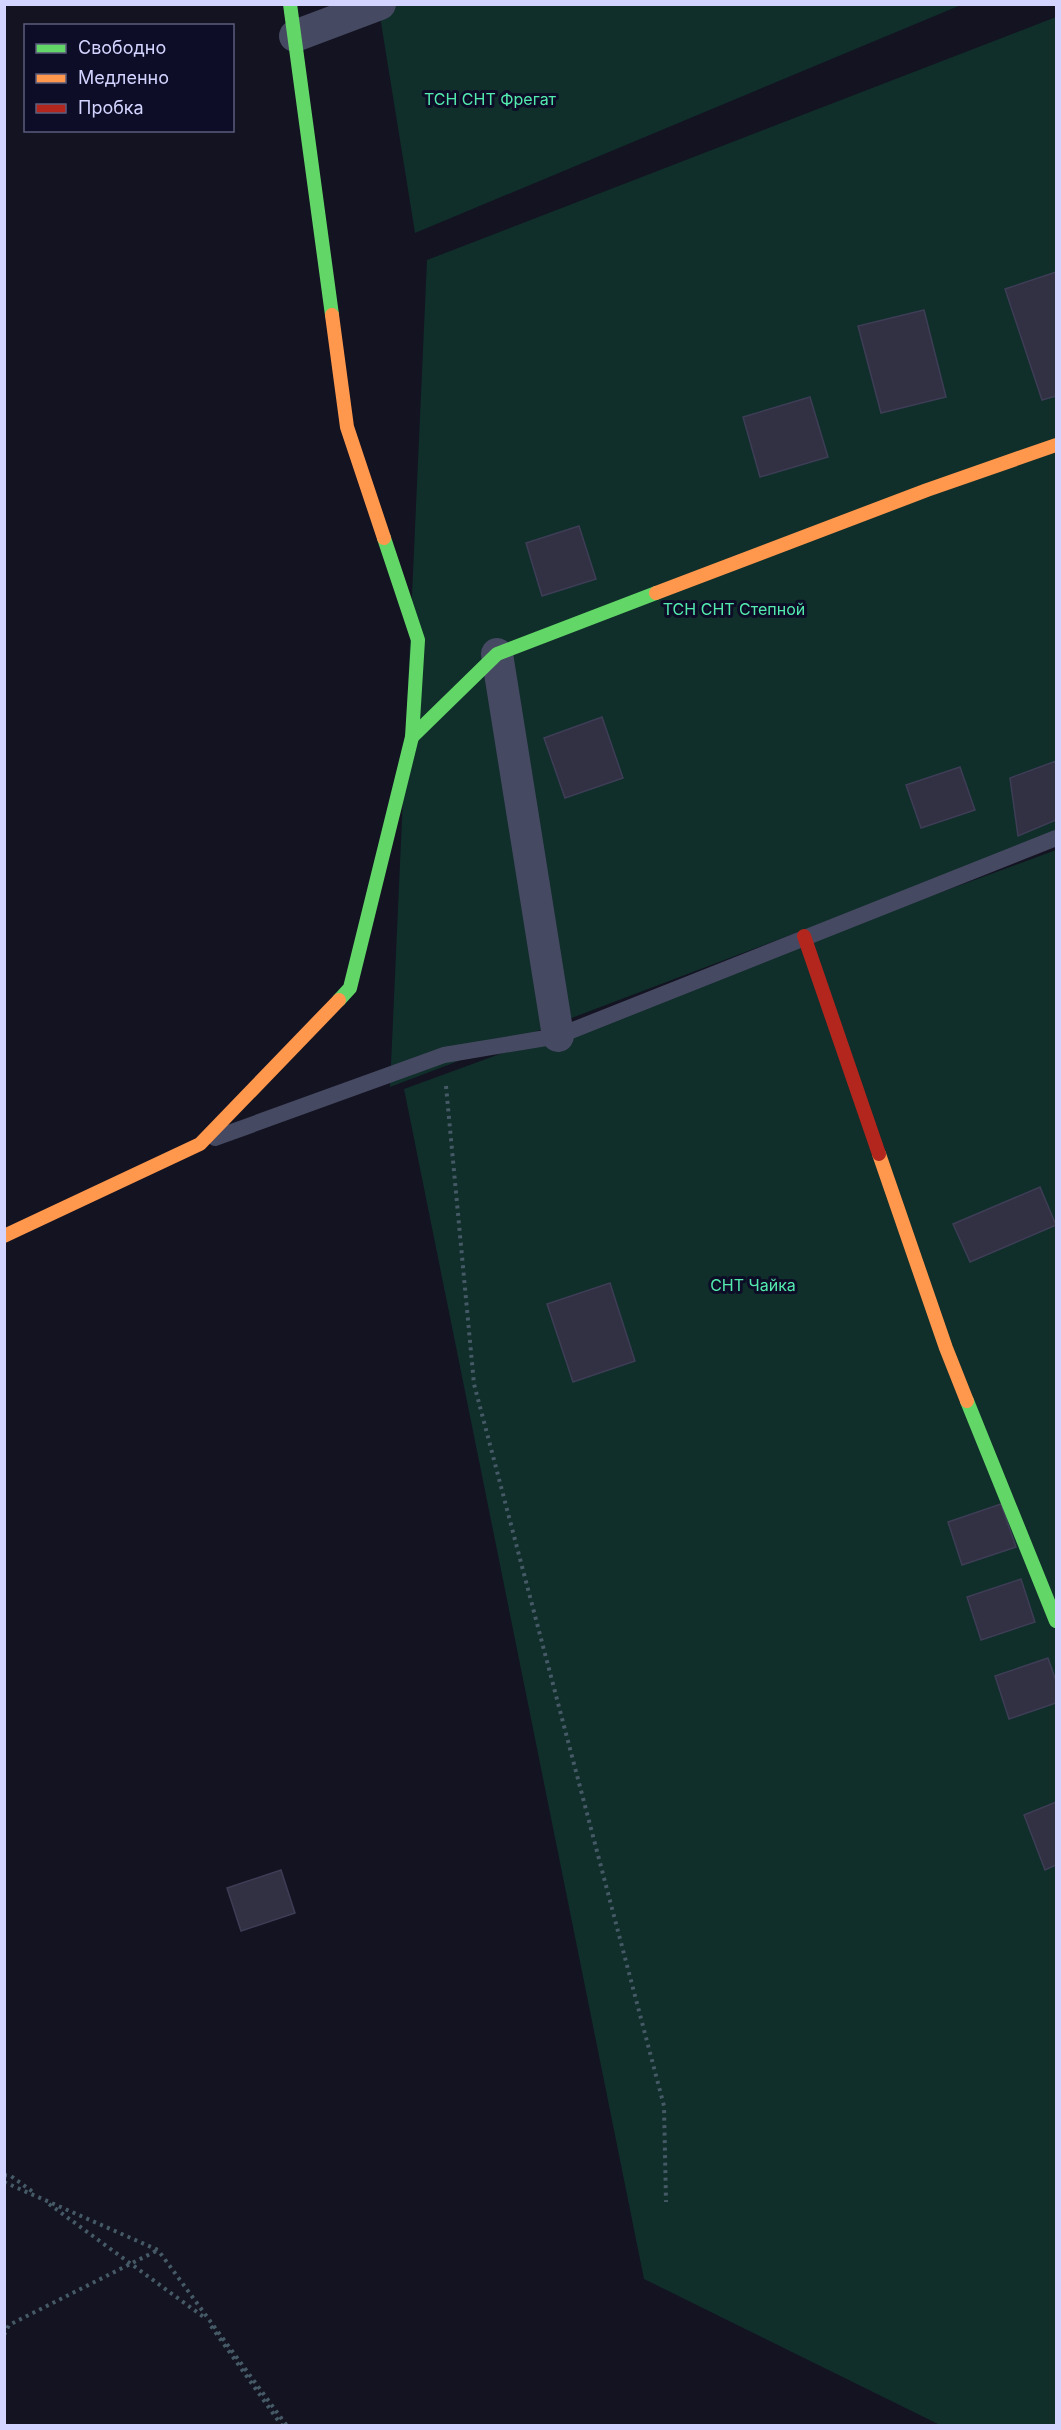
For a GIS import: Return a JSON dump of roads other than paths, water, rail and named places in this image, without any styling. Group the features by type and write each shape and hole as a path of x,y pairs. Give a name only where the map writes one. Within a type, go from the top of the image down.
{"street":[{"path":"4,1236 200,1144 350,988 412,737 418,640 347,428 290,4"},
{"path":"295,36 380,4"},
{"path":"412,737 497,654 927,490 1056,445"},
{"path":"497,654 558,1036"},
{"path":"804,936 946,1348 1056,1621"}],"lane":[{"path":"200,1144 444,1055 558,1036 804,936 1056,838"}],"park label":[{"name":"ТСН СНТ Фрегат","path":"490,99"},
{"name":"ТСН СНТ Степной","path":"734,609"},
{"name":"СНТ Чайка","path":"753,1285"}]}
